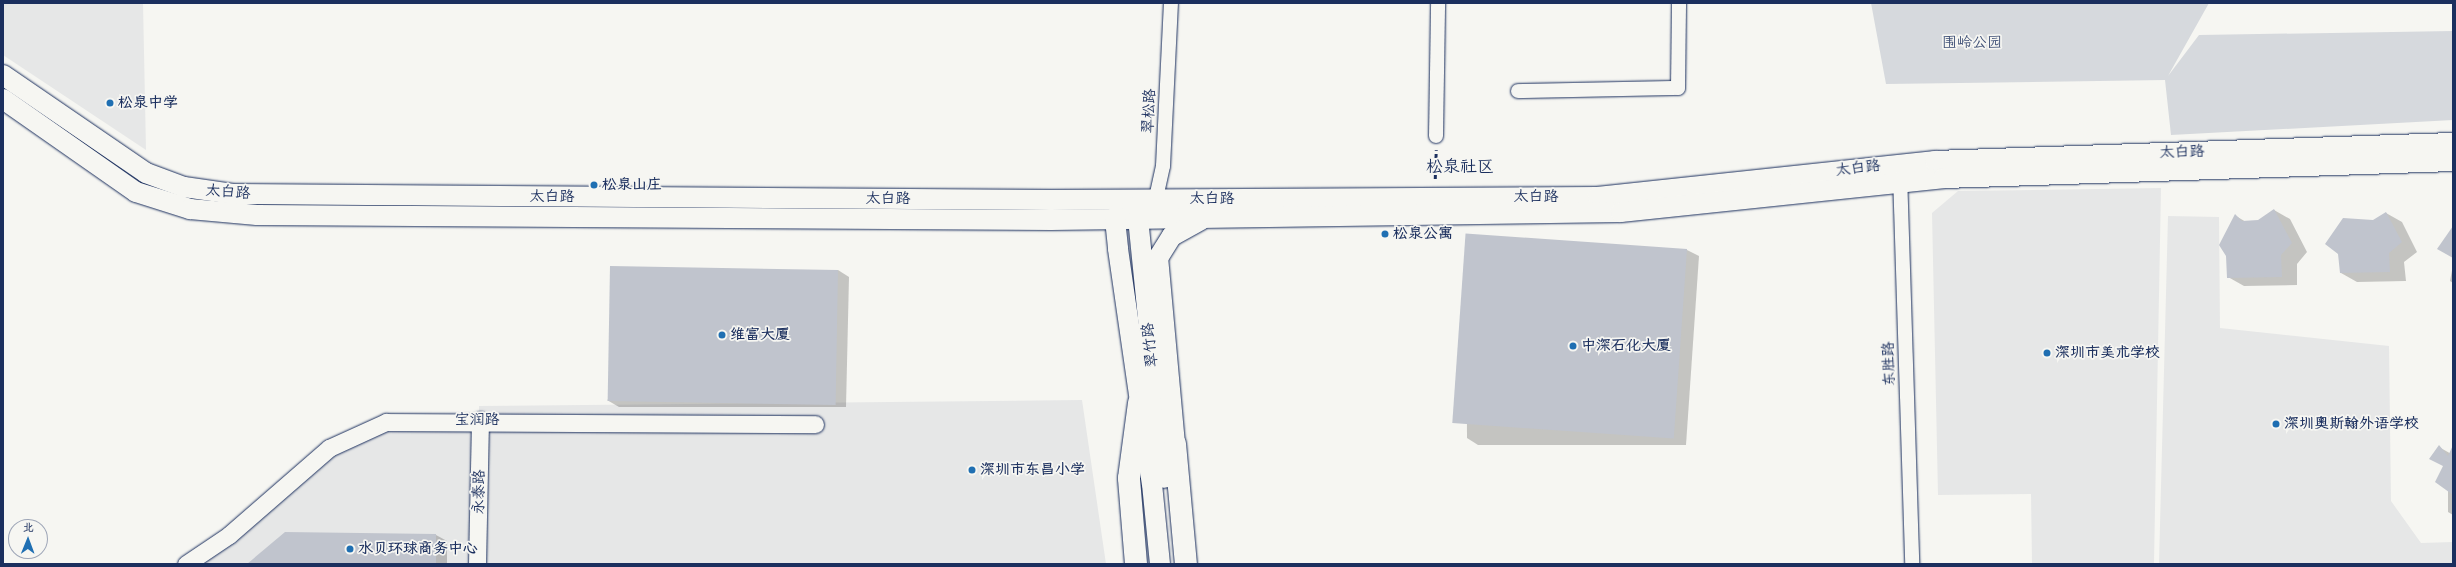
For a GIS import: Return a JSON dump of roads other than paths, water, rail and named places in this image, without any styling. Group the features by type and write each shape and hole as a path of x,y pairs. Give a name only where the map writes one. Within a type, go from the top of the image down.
{"main road":[{"name":"太白路","path":"3,75 146,173 178,185 220,194 1128,200 1645,195 1900,173 2453,143"},
{"name":"太白路","path":"3,99 136,192 170,204 213,212 1115,219 1636,212 1900,173 2453,161"},
{"name":"翠竹路","path":"1128,200 1144,218 1158,483"},
{"path":"1115,219 1128,200"},
{"name":"翠竹路","path":"1158,483 1175,444 1158,258 1164,246 1184,227 1214,217"},
{"name":"翠竹路","path":"1115,219 1139,403 1158,483"},
{"path":"1136,564 1129,478 1139,403"},
{"path":"1175,444 1186,564"},
{"path":"1158,483 1160,564"},
{"path":"1158,483 1172,564"}],"street":[{"name":"翠松路","path":"1144,218 1157,200 1163,166 1171,3"},
{"path":"1436,136 1438,3"},
{"path":"1518,91 1678,88 1679,3"},
{"name":"东胜路","path":"1900,173 1912,564"},
{"name":"宝润路","path":"186,564 229,535 329,448 386,422 480,420 815,424"},
{"name":"永泰路","path":"478,564 480,420"}],"place":[{"name":"松泉中学","path":"110,103"},
{"name":"松泉山庄","path":"594,185"},
{"name":"松泉公寓","path":"1385,234"},
{"name":"维富大厦","path":"722,335"},
{"name":"中深石化大厦","path":"1573,346"},
{"name":"深圳市美术学校","path":"2047,353"},
{"name":"深圳奥斯翰外语学校","path":"2276,424"},
{"name":"深圳市东昌小学","path":"972,470"},
{"name":"水贝环球商务中心","path":"350,549"}],"district":[{"name":"松泉社区","path":"1460,167"}],"park label":[{"name":"围岭公园","path":"1972,43"}]}
